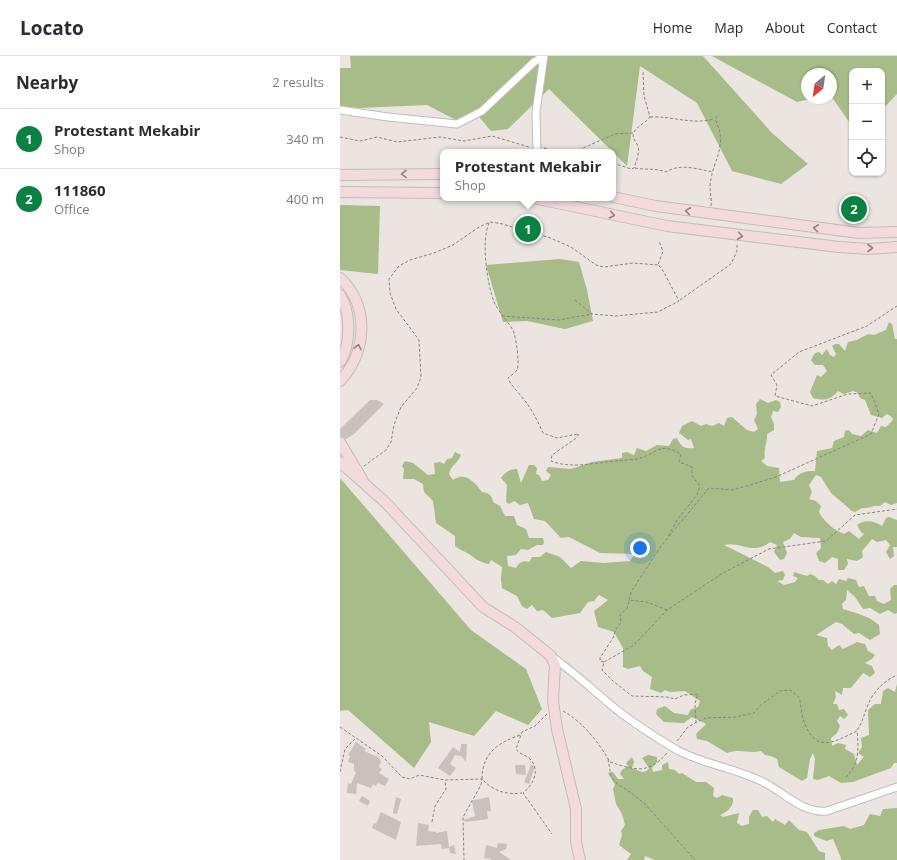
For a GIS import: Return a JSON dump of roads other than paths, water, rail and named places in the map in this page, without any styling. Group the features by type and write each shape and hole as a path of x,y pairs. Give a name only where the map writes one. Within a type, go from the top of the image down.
{"main road":[{"path":"340,175 440,174"},
{"path":"372,175 372,193"},
{"path":"340,192 440,193"},
{"path":"616,198 656,206 859,234 897,232"},
{"path":"547,201 649,223 737,235 839,247 868,249 897,247"},
{"path":"340,278 346,284 358,303 362,325 358,352 346,374 340,381"},
{"path":"340,295 349,324 347,344 340,362"},
{"path":"340,442 364,482"},
{"path":"340,462 364,482 483,607 515,628 551,656 555,665 554,708 557,729 576,809 576,842 580,860"}],"street":[{"path":"340,110 456,124 482,111 534,62 544,56"},
{"path":"538,149 536,112 544,56"},
{"path":"551,656 618,711 678,750 703,762 746,774 765,783 804,808 818,812 827,811 897,787"}],"place":[{"name":"111860","path":"854,209"},
{"name":"Protestant Mekabir","path":"528,229"}]}
